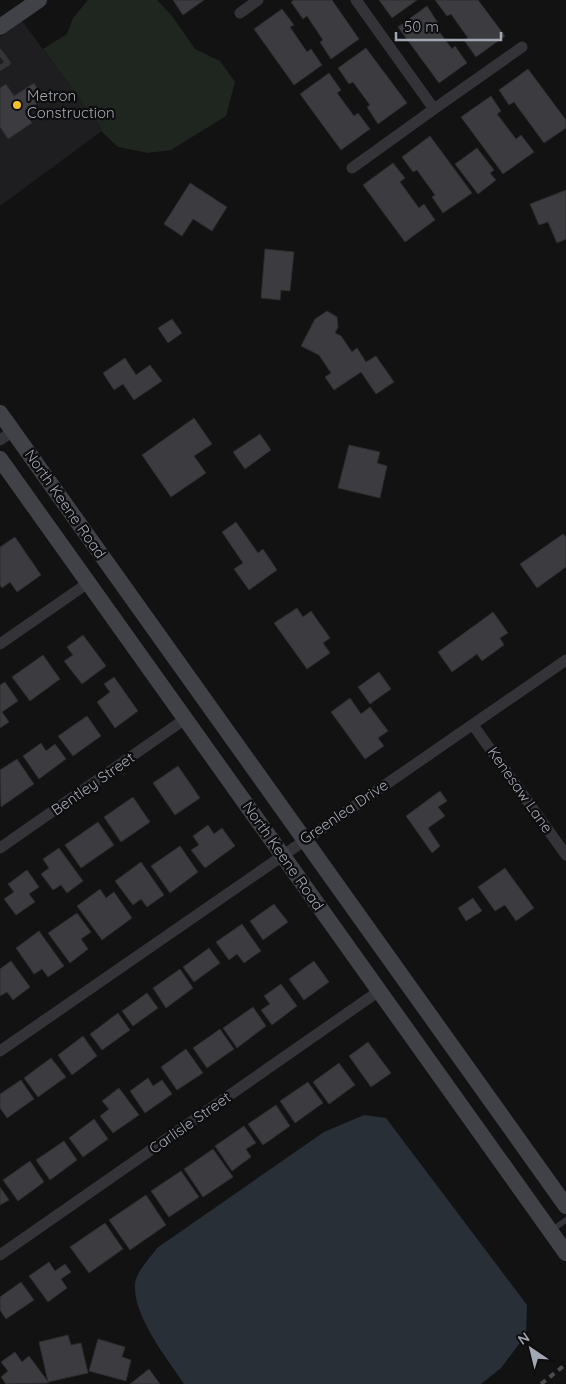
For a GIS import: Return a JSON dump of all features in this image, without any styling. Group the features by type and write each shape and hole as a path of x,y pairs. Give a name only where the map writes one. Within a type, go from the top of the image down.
{"main road":[{"path":"0,27 39,0"},
{"name":"North Keene Road","path":"0,413 6,436 305,839 566,1206"},
{"name":"North Keene Road","path":"0,459 566,1253"}],"street":[{"path":"240,13 258,0"},
{"path":"356,0 434,109"},
{"path":"352,168 522,47"},
{"path":"0,644 88,583"},
{"name":"Greenlea Drive","path":"0,1051 566,660"},
{"name":"Bentley Street","path":"0,848 185,719"},
{"name":"Kenesaw Lane","path":"473,724 566,855"},
{"name":"Carlisle Street","path":"0,1255 379,991"}],"lane":[{"path":"0,52 8,63 0,68"},
{"path":"551,1232 566,1220"}],"shaded area":[{"path":"88,0 157,0 172,16 195,49 220,61 235,82 226,116 171,150 148,153 118,147 101,131 102,129 43,49 67,34 73,18"},
{"path":"22,21 103,130 0,206 0,37"},
{"path":"364,1115 386,1118 527,1305 526,1335 501,1368 481,1384 184,1384 152,1337 139,1310 135,1284 141,1270 157,1248 324,1132"}],"building":[{"path":"173,0 204,0 183,15"},
{"path":"294,0 332,0 359,39 331,59 320,42 323,40 307,16 303,19 291,2"},
{"path":"379,0 417,0 392,18"},
{"path":"435,0 478,0 505,36 476,57 464,40 468,38 451,14 447,16"},
{"path":"427,6 438,23 435,26 452,49 455,46 467,63 439,83 398,27"},
{"path":"282,9 294,25 290,27 307,52 311,49 322,65 294,85 254,29"},
{"path":"366,48 407,103 378,124 367,107 370,105 353,82 349,84 338,68"},
{"path":"528,69 566,120 566,128 544,143 514,102 509,105 499,90"},
{"path":"329,73 341,90 337,93 354,116 358,113 370,129 341,150 300,94"},
{"name":"Metron Construction","path":"34,83 44,99 25,111 32,123 8,139 0,127 0,88 6,84 14,96"},
{"path":"491,96 501,111 497,114 516,139 521,135 534,152 503,174 461,117"},
{"path":"430,136 472,193 443,213 432,197 435,195 417,170 413,172 402,157"},
{"path":"477,148 494,170 490,173 496,180 478,194 455,164"},
{"path":"393,163 405,178 400,182 419,208 424,204 435,220 405,242 363,185"},
{"path":"190,183 227,207 212,231 193,219 182,236 164,224"},
{"path":"566,190 566,239 557,243 548,222 539,225 530,204"},
{"path":"265,249 294,252 290,291 281,290 280,300 261,298"},
{"path":"327,311 337,317 338,327 335,333 341,336 352,352 357,348 366,362 376,356 394,382 376,394 361,372 334,390 325,377 331,373 319,355 301,346 315,319"},
{"path":"172,319 182,333 168,343 158,328"},
{"path":"125,358 136,375 150,365 162,381 134,400 123,384 114,390 103,373"},
{"path":"194,418 212,444 194,456 206,473 171,497 142,455"},
{"path":"260,434 271,450 245,469 233,452"},
{"path":"349,445 380,452 377,463 387,466 380,498 338,488"},
{"path":"236,522 258,553 263,549 277,570 249,590 234,569 243,563 222,532"},
{"path":"563,534 566,537 566,567 537,588 520,564"},
{"path":"15,537 41,575 17,592 10,582 2,588 0,585 0,547"},
{"path":"297,608 303,617 311,611 330,638 323,643 330,653 307,669 274,623"},
{"path":"493,612 508,633 500,638 504,645 482,661 477,654 452,672 438,652"},
{"path":"83,635 106,666 82,684 64,661 73,655 67,647"},
{"path":"43,655 60,679 30,701 12,677"},
{"path":"379,672 391,689 370,704 358,687"},
{"path":"114,677 138,711 115,728 97,702 110,692 104,684"},
{"path":"5,682 18,701 2,712 9,722 0,728 0,685"},
{"path":"350,698 361,714 370,707 388,731 378,738 384,746 365,759 331,712"},
{"path":"87,716 101,736 73,756 58,736"},
{"path":"41,743 46,751 55,744 66,759 39,779 23,756"},
{"path":"17,759 34,784 1,807 0,770"},
{"path":"178,766 200,798 175,815 153,783"},
{"path":"440,791 447,801 438,807 445,816 428,828 440,846 432,853 406,816"},
{"path":"133,797 150,822 121,842 104,817"},
{"path":"98,822 114,845 81,868 65,845"},
{"path":"208,825 214,834 222,828 235,846 205,868 191,850 199,845 193,836"},
{"path":"180,846 198,872 170,893 151,866"},
{"path":"59,848 83,881 67,893 61,885 53,890 41,874 49,868 43,859"},
{"path":"141,862 164,895 147,907 141,899 133,905 115,881"},
{"path":"505,868 534,908 516,921 505,905 495,911 478,887"},
{"path":"27,870 39,887 29,894 35,902 16,915 4,899 14,892 8,884"},
{"path":"100,889 106,898 114,892 132,918 102,940 77,906"},
{"path":"473,898 482,911 466,921 458,908"},
{"path":"274,904 288,922 263,940 250,921"},
{"path":"77,913 91,932 81,939 88,949 70,963 48,933"},
{"path":"242,924 261,951 244,963 237,954 229,960 216,942"},
{"path":"39,931 64,966 48,977 42,969 34,974 16,948"},
{"path":"209,948 220,963 194,982 183,967"},
{"path":"11,961 30,987 13,1000 7,992 0,996 0,969"},
{"path":"314,961 329,982 304,1000 289,979"},
{"path":"180,969 193,988 166,1008 153,988"},
{"path":"281,984 297,1006 272,1025 261,1010 270,1004 264,996"},
{"path":"147,993 158,1008 133,1026 122,1011"},
{"path":"253,1007 266,1026 237,1048 223,1028"},
{"path":"118,1013 130,1030 102,1050 90,1034"},
{"path":"220,1029 234,1049 207,1068 193,1048"},
{"path":"83,1036 97,1056 72,1075 58,1055"},
{"path":"368,1042 391,1073 371,1087 349,1056"},
{"path":"186,1049 203,1073 177,1090 161,1067"},
{"path":"51,1058 66,1077 38,1097 24,1078"},
{"path":"339,1063 355,1085 329,1104 313,1082"},
{"path":"148,1078 153,1086 162,1080 172,1094 145,1113 130,1091"},
{"path":"21,1080 34,1099 7,1118 0,1108 0,1094"},
{"path":"308,1082 323,1103 295,1123 280,1101"},
{"path":"119,1088 139,1115 113,1133 100,1116 109,1109 102,1101"},
{"path":"276,1105 290,1126 263,1145 248,1124"},
{"path":"94,1119 108,1139 83,1157 69,1138"},
{"path":"244,1126 256,1143 246,1149 251,1157 232,1171 215,1146"},
{"path":"64,1141 77,1160 50,1180 36,1160"},
{"path":"213,1149 233,1177 203,1197 184,1169"},
{"path":"30,1161 44,1182 18,1201 3,1180"},
{"path":"181,1171 199,1197 169,1217 151,1191"},
{"path":"0,1187 9,1200 0,1205"},
{"path":"146,1195 166,1225 130,1250 109,1220"},
{"path":"105,1223 123,1249 89,1273 70,1247"},
{"path":"49,1262 55,1271 65,1264 71,1272 61,1279 67,1288 48,1302 29,1276"},
{"path":"21,1282 34,1300 6,1319 0,1310 0,1297"},
{"path":"68,1335 71,1345 81,1343 88,1373 48,1382 39,1342"},
{"path":"98,1339 125,1347 122,1357 131,1360 126,1381 89,1371"},
{"path":"15,1352 22,1362 29,1356 49,1383 6,1384 1,1377 8,1371 1,1362"},
{"path":"149,1369 160,1384 130,1384"}],"railway":[{"path":"541,1384 566,1364"}],"place":[{"name":"Metron Construction","path":"17,105"}]}
